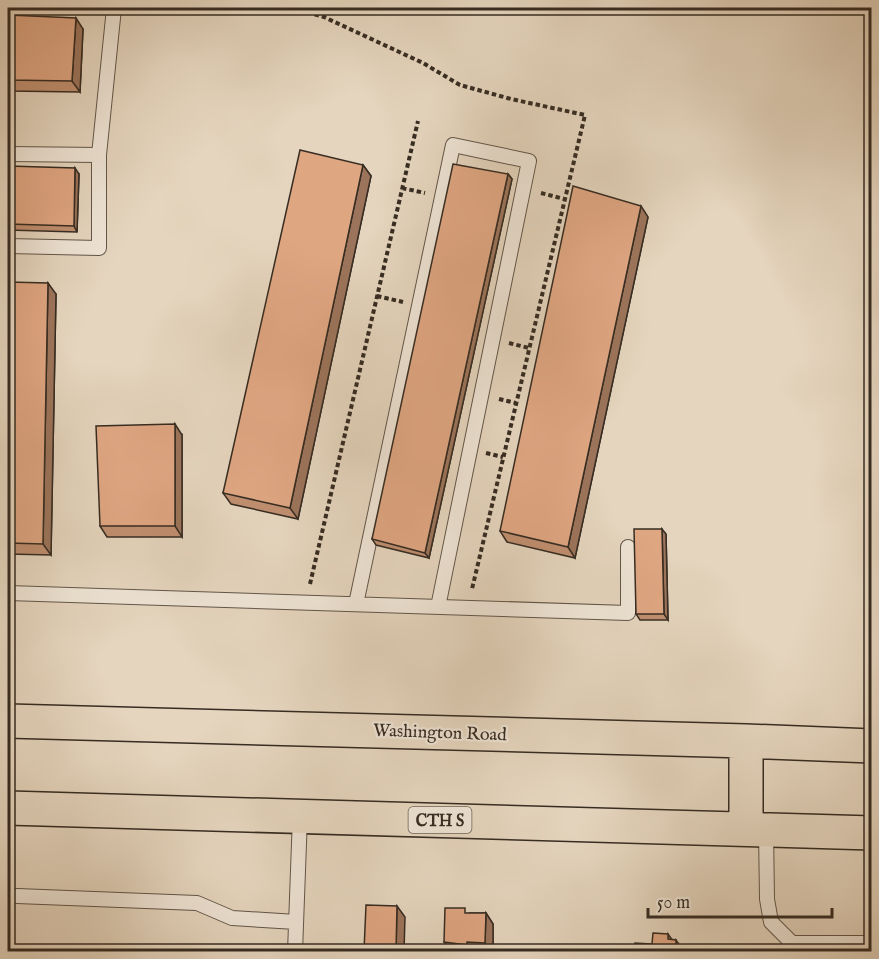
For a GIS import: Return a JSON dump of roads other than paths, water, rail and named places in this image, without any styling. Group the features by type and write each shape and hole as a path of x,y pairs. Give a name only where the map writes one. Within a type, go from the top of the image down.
{"main road":[{"name":"Washington Road","path":"8,721 872,746"},
{"path":"746,741 756,829"},
{"name":"CTH S","path":"8,808 872,833"}],"lane":[{"path":"8,246 99,248 99,155 114,8"},
{"path":"357,604 453,145 530,161 438,607"},
{"path":"8,153 99,155"},
{"path":"8,593 628,613 628,547"},
{"path":"295,951 300,816"},
{"path":"756,829 771,922 792,943 872,943"},
{"path":"17,896 197,903 232,918 296,922"}]}
